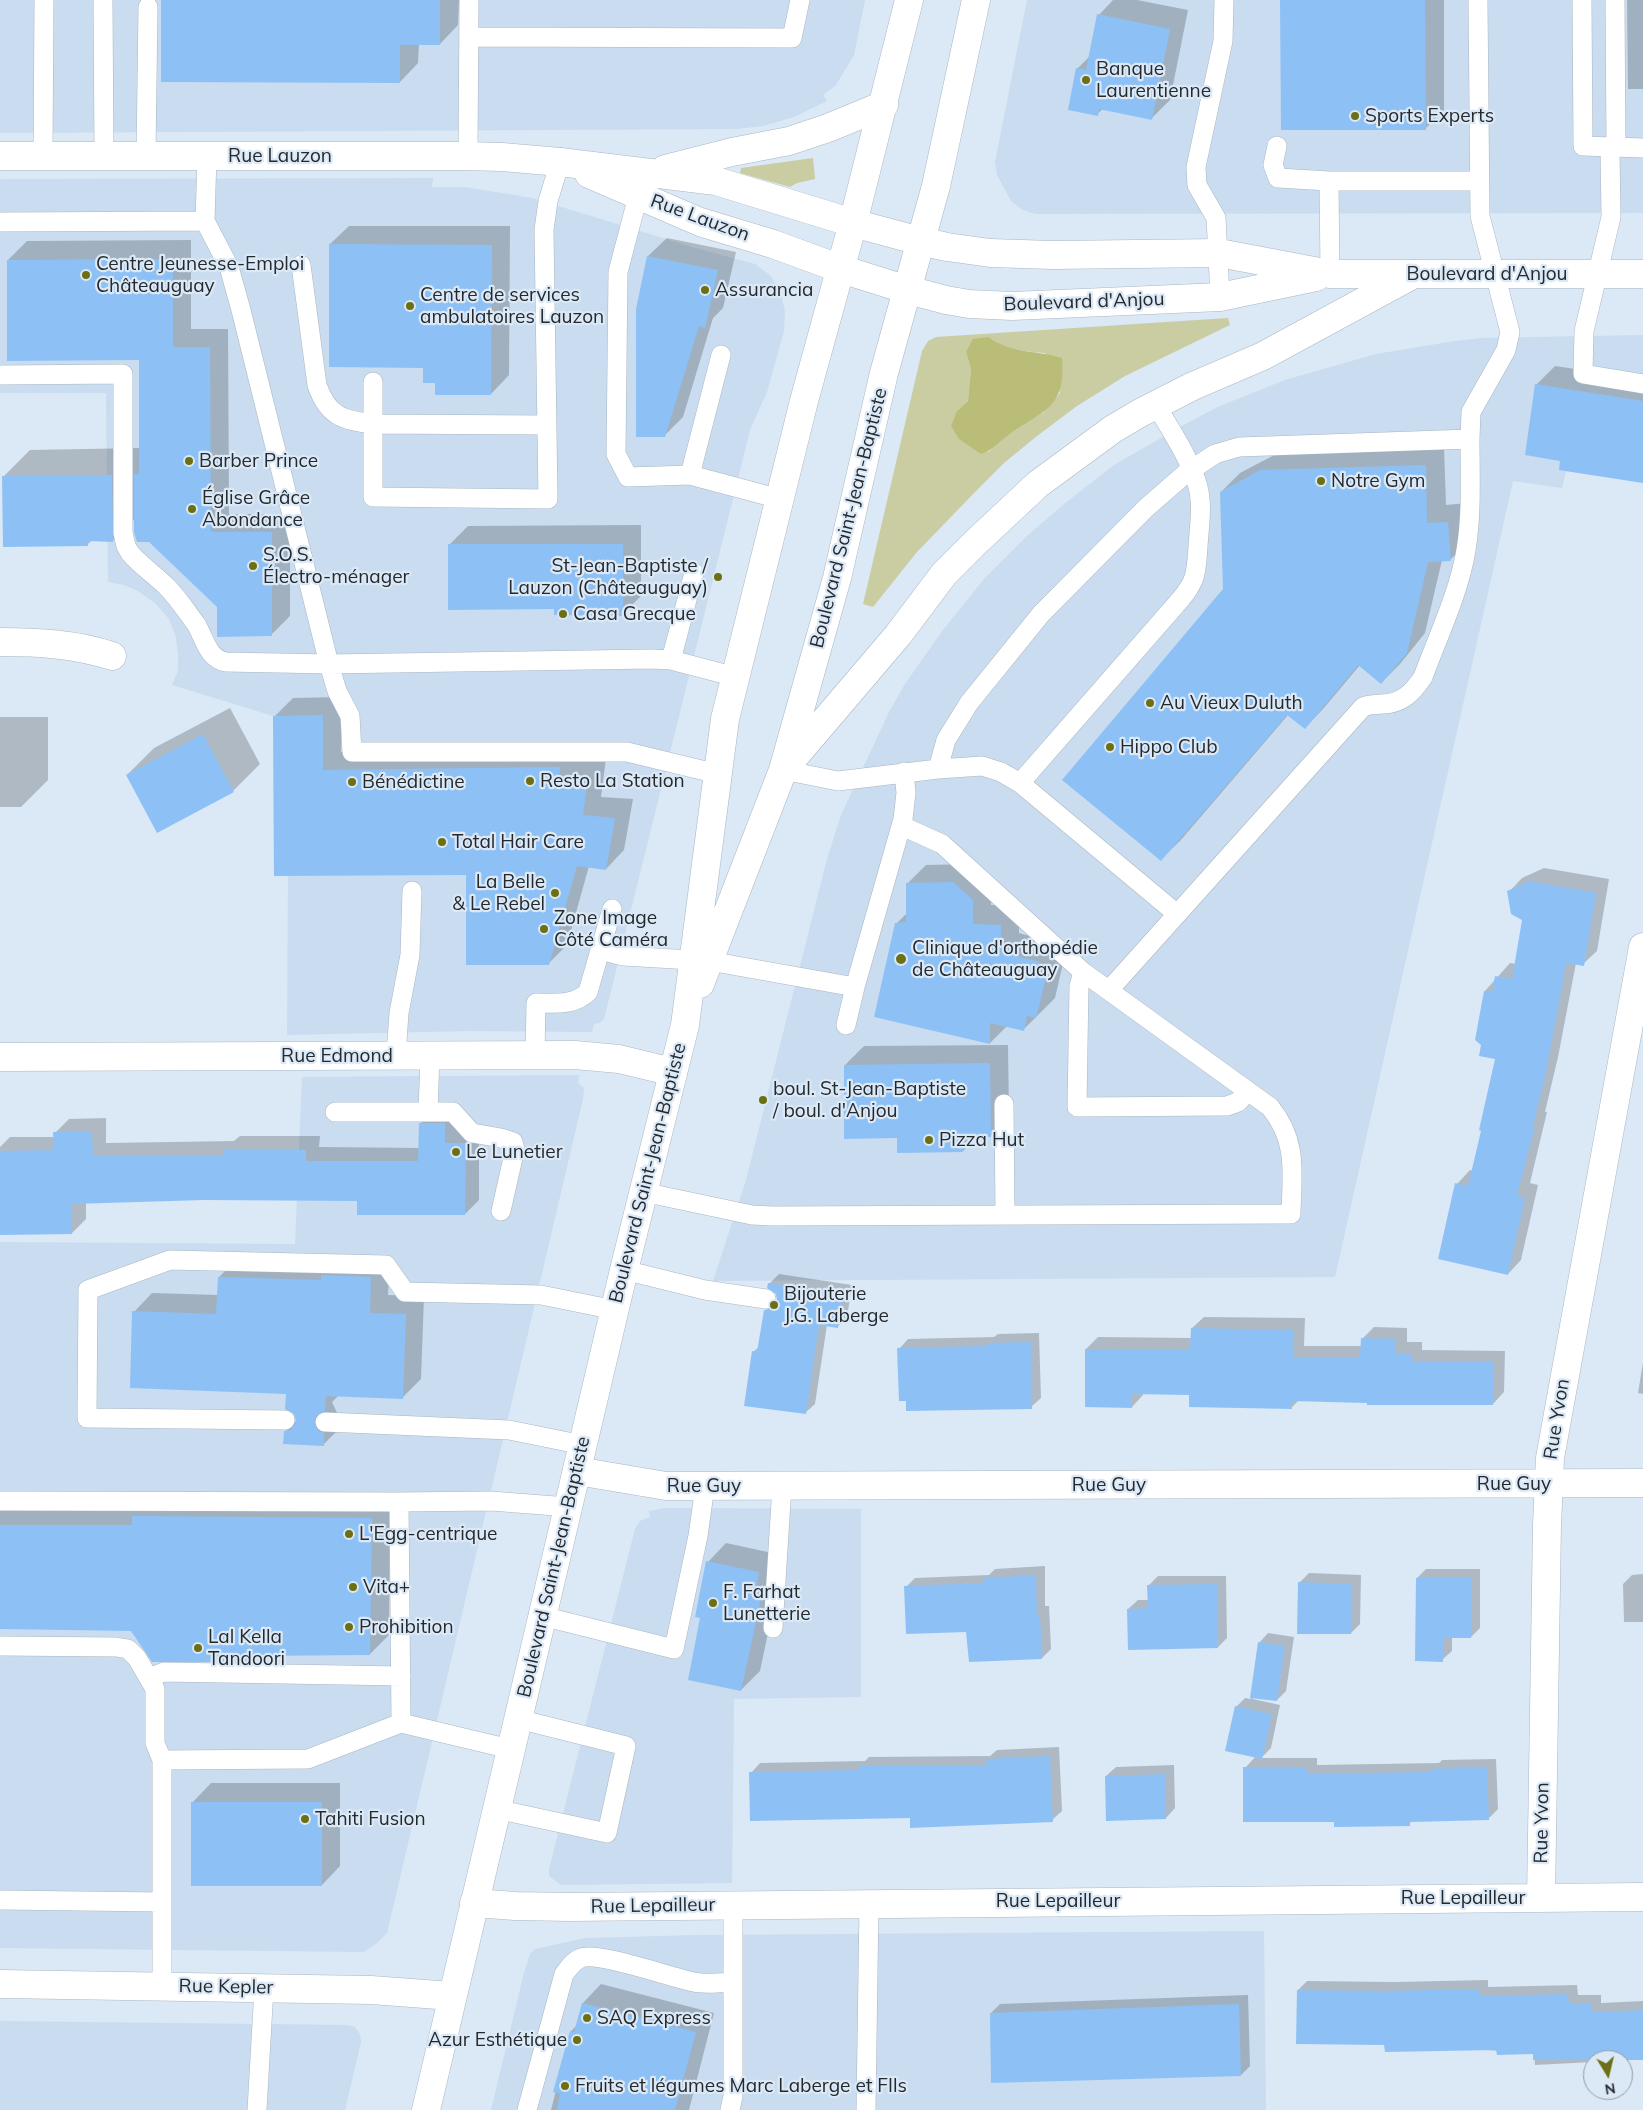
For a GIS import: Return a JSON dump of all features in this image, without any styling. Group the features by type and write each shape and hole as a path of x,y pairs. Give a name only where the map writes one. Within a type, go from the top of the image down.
{"main road":[{"name":"Boulevard Saint-Jean-Baptiste","path":"701,961 718,774 725,719 804,401 884,105 909,0"},
{"name":"Boulevard Saint-Jean-Baptiste","path":"426,2110 510,1749 684,1025 701,961 783,770 837,578 884,374 936,186 976,0"},
{"path":"644,184 732,152 789,141 828,128 884,105"},
{"name":"Rue Lauzon","path":"0,156 502,157 560,162 644,184 716,181 853,223"},
{"name":"Rue Lauzon","path":"644,184 700,222 773,244 841,269"},
{"name":"Boulevard d'Anjou","path":"853,223 920,241 990,253 1219,253 1330,274 1643,274"},
{"name":"Boulevard d'Anjou","path":"841,269 946,300 1012,306 1220,297 1330,274"},
{"path":"783,770 898,635 944,574 1038,484 1113,430 1156,405 1193,386 1263,356 1414,274"},
{"path":"0,642 66,645 112,656"},
{"name":"Rue Yvon","path":"1541,1898 1549,1484 1552,1437 1643,947"},
{"name":"Rue Edmond","path":"0,1057 575,1055 619,1059 672,1072"},
{"name":"Rue Guy","path":"577,1471 656,1485 705,1486 1643,1483"},
{"name":"Rue Lepailleur","path":"474,1903 569,1907 1643,1897"},
{"name":"Rue Kepler","path":"0,1984 371,1990 452,1996"}],"lane":[{"path":"43,156 44,0"},
{"path":"103,0 104,156"},
{"path":"468,156 469,0"},
{"path":"469,37 792,38 800,0"},
{"path":"1220,297 1216,218 1198,185 1196,167 1223,41 1224,0"},
{"path":"1582,0 1582,146 1643,148"},
{"path":"1615,0 1611,217 1584,331 1581,383 1643,384"},
{"path":"1109,990 1363,707 1372,704 1392,703 1404,699 1415,690 1423,677 1460,578 1466,550 1469,516 1471,412 1506,350 1510,332 1480,216 1478,1"},
{"path":"146,156 148,7"},
{"path":"1277,146 1273,165 1278,178 1329,181 1479,181"},
{"path":"207,156 205,221 229,267 241,310 329,664 337,691 350,716 352,752 627,752 718,774"},
{"path":"373,382 373,497 548,499 544,230 548,201 560,162"},
{"path":"1329,181 1330,274"},
{"path":"644,184 618,272 616,454 628,477 690,475 780,499"},
{"path":"0,222 205,221"},
{"path":"300,265 317,385 322,398 330,410 339,416 348,421 373,424 547,425"},
{"path":"690,475 721,355"},
{"path":"0,375 124,374 123,533 126,546 130,553 168,588 184,608 210,653 217,660 226,662 329,664 671,660 736,677"},
{"path":"1020,783 1190,588 1195,578 1200,513 1198,487 1192,470 1156,405"},
{"path":"938,769 946,740 969,703 1041,614 1146,508 1192,470 1215,454 1239,447 1470,439"},
{"path":"671,660 694,573"},
{"path":"783,770 838,781 904,772 982,766 1001,772 1020,783 1177,914"},
{"path":"846,1025 855,987 902,826 906,806 904,772"},
{"path":"643,1192 732,1211 766,1216 1291,1214 1292,1153 1287,1134 1280,1119 1270,1107 1083,972 942,844 902,826"},
{"path":"396,1056 399,1014 410,955 412,891"},
{"path":"535,1055 536,1004 568,1002 581,999 588,992 612,909"},
{"path":"601,950 623,956 701,961 855,987"},
{"path":"1083,972 1079,986 1078,1107 1226,1106 1238,1102 1248,1091"},
{"path":"428,1112 430,1056"},
{"path":"1004,1104 1005,1215"},
{"path":"335,1112 452,1112 472,1133 513,1142 515,1149 501,1211"},
{"path":"285,1420 87,1418 88,1290 170,1260 386,1265 405,1292 541,1295 615,1310"},
{"path":"624,1270 704,1290 766,1299"},
{"path":"325,1422 509,1430 583,1445"},
{"path":"542,1616 674,1649 698,1536 705,1486"},
{"path":"773,1628 782,1486"},
{"path":"0,1502 491,1501 568,1507"},
{"path":"399,1502 401,1722"},
{"path":"0,1646 116,1647 128,1649 138,1658 155,1689 155,1743 162,1760 162,1986"},
{"path":"149,1678 164,1672 401,1676"},
{"path":"496,1809 607,1833 626,1746 518,1719"},
{"path":"162,1760 308,1758 401,1722 510,1749"},
{"path":"0,1900 162,1902"},
{"path":"866,2110 869,1903"},
{"path":"730,2110 733,2096 733,1904"},
{"path":"527,2110 564,1974 572,1964 582,1958 591,1957 695,1983 733,1982"},
{"path":"257,2110 264,1988"}],"shaded area":[{"path":"0,0 865,0 854,55 836,85 823,95 827,101 794,117 763,126 736,129 0,133"},
{"path":"1027,0 1643,0 1643,213 1035,214 1021,209 1011,201 997,175 995,162"},
{"path":"433,178 432,187 465,187 532,198 755,264 771,276 781,293 785,312 784,331 767,392 750,430 604,1019 600,1023 594,1024 592,1032 470,1031 287,1035 288,876 274,876 273,716 172,685 178,671 178,655 176,637 169,619 156,604 138,591 124,585 108,582 106,393 0,393 0,179"},
{"path":"1643,335 1643,483 1566,471 1562,488 1513,481 1335,1277 713,1281 746,1180 827,859 841,815 889,712 905,684 943,630 984,579 1028,535 1114,465 1220,406 1285,380 1376,354 1455,341 1482,338"},
{"path":"579,1075 578,1083 584,1088 583,1099 387,1933 364,1952 0,1948 0,1242 295,1244 302,1077"},
{"path":"666,1508 861,1509 861,1697 734,1699 732,1883 561,1885 549,1876 549,1869 635,1529 640,1521 650,1517 649,1511"},
{"path":"1264,1931 1266,2110 491,2110 524,1973 530,1954 535,1949 586,1938 698,1935"},
{"path":"0,2021 348,2025 355,2027 360,2034 361,2042 345,2110 0,2110"}],"green space":[{"path":"813,158 815,179 797,183 790,187 740,173 741,168"},
{"path":"1228,318 1230,325 1125,376 1077,406 1037,436 1004,463 917,552 873,607 863,604 922,351 928,341 936,337","holes":["989,337 1016,349 1045,353 1060,393 1044,412 1008,435 988,452 957,411 968,401 971,369 966,352"]},
{"path":"989,337 1015,349 1062,358 1062,374 1057,397 1051,405 993,448 981,454 959,439 951,426 957,411 968,401 971,369 966,352 973,339"}],"building":[{"path":"161,0 440,0 440,45 400,45 400,83 161,82"},
{"path":"1280,0 1425,0 1426,130 1281,130"},
{"path":"1097,14 1170,29 1152,120 1099,109 1098,116 1068,110 1076,68 1086,70"},
{"name":"Centre de services ambulatoires Lauzon","path":"329,244 492,245 491,395 435,395 435,383 423,383 423,368 329,367"},
{"path":"647,256 718,270 705,328 699,326 665,437 636,437 636,309"},
{"path":"173,259 173,347 210,347 211,532 272,532 272,636 217,637 217,607 149,542 137,542 134,532 134,474 139,474 139,360 7,361 7,260"},
{"path":"1535,384 1643,401 1643,483 1559,470 1560,461 1525,455"},
{"path":"1426,465 1427,523 1448,522 1451,561 1428,562 1407,653 1381,684 1358,665 1305,729 1287,715 1161,861 1062,780 1223,589 1220,492 1260,470"},
{"path":"112,475 113,542 88,541 88,546 3,547 2,476"},
{"path":"448,544 623,544 623,616 554,615 554,609 448,610"},
{"name":"Total Hair Care","path":"323,715 323,770 560,767 559,777 588,777 583,815 615,818 606,870 577,866 549,965 466,965 466,875 274,876 273,716"},
{"path":"203,734 234,792 157,833 126,775"},
{"path":"1530,881 1596,893 1584,966 1566,963 1546,1072 1533,1125 1535,1125 1517,1196 1525,1198 1508,1275 1438,1259 1455,1183 1468,1186 1495,1059 1479,1056 1481,1045 1475,1040 1484,991 1492,993 1495,976 1512,979 1522,920 1511,914 1507,891"},
{"path":"953,882 973,900 973,924 1001,925 1001,952 1040,962 1037,975 1046,977 1036,1018 1027,1016 1024,1031 990,1023 990,1044 874,1017 895,923 906,922 906,883"},
{"path":"990,1063 991,1137 963,1137 963,1152 897,1153 897,1138 844,1139 844,1065"},
{"path":"419,1123 445,1123 445,1143 466,1143 465,1215 357,1215 357,1201 204,1200 72,1204 72,1234 0,1235 0,1151 54,1150 53,1132 92,1131 93,1156 224,1155 224,1149 306,1150 306,1161 418,1161"},
{"path":"321,1275 371,1277 370,1313 406,1314 403,1399 326,1396 325,1411 316,1416 314,1422 319,1431 324,1433 324,1446 283,1444 284,1431 291,1430 296,1421 294,1414 285,1409 286,1394 130,1388 132,1311 216,1314 218,1277 321,1280"},
{"path":"768,1283 843,1294 838,1328 819,1325 806,1414 744,1406 752,1351 757,1352 764,1310 771,1309 777,1301 776,1294 767,1288"},
{"path":"1191,1328 1294,1330 1293,1357 1360,1357 1361,1338 1396,1339 1396,1353 1411,1353 1411,1361 1494,1362 1493,1405 1367,1405 1367,1403 1292,1401 1292,1409 1189,1407 1189,1395 1132,1394 1132,1408 1085,1407 1085,1349 1190,1349"},
{"path":"1031,1342 1032,1409 906,1411 906,1401 899,1401 897,1348 987,1346 987,1343"},
{"path":"132,1516 372,1518 370,1655 252,1656 252,1662 152,1662 131,1631 0,1629 0,1525 132,1525"},
{"path":"706,1561 759,1572 756,1588 763,1589 741,1691 688,1680 700,1618 695,1617"},
{"path":"1036,1575 1037,1615 1040,1615 1042,1659 969,1662 966,1632 906,1634 904,1586 984,1583 984,1578"},
{"path":"1416,1578 1472,1578 1471,1638 1443,1638 1443,1662 1415,1661"},
{"path":"1298,1582 1352,1584 1351,1634 1297,1634"},
{"path":"1217,1584 1218,1648 1128,1650 1127,1609 1148,1608 1147,1585"},
{"path":"1258,1642 1285,1646 1277,1701 1250,1698"},
{"path":"1235,1706 1272,1714 1262,1759 1225,1751"},
{"path":"1050,1756 1053,1822 910,1828 910,1818 750,1821 749,1772 859,1770 859,1766 987,1765 986,1759"},
{"path":"1243,1767 1308,1767 1308,1774 1431,1772 1431,1769 1487,1767 1489,1820 1410,1822 1410,1826 1334,1827 1334,1822 1243,1822"},
{"path":"1165,1774 1166,1819 1106,1821 1105,1776"},
{"path":"191,1802 322,1802 322,1886 191,1886"},
{"path":"1479,1989 1480,1996 1568,1994 1569,2004 1592,2004 1592,2012 1643,2010 1643,2060 1633,2060 1633,2050 1583,2050 1583,2060 1533,2060 1533,2054 1497,2055 1496,2050 1385,2052 1384,2045 1296,2044 1297,1990"},
{"path":"582,2003 696,2032 675,2110 557,2110 560,2094 553,2092 570,2031 574,2032"},
{"path":"1239,2004 1241,2076 991,2083 990,2013"}],"place":[{"name":"Banque Laurentienne","path":"1086,80"},
{"name":"Sports Experts","path":"1355,116"},
{"name":"Centre Jeunesse-Emploi Châteauguay","path":"86,275"},
{"name":"Assurancia","path":"705,290"},
{"name":"Centre de services ambulatoires Lauzon","path":"410,306"},
{"name":"Barber Prince","path":"189,461"},
{"name":"Notre Gym","path":"1321,481"},
{"name":"Église Grâce Abondance","path":"192,509"},
{"name":"S.O.S. Électro-ménager","path":"253,566"},
{"name":"St-Jean-Baptiste / Lauzon (Châteauguay)","path":"718,577"},
{"name":"Casa Grecque","path":"563,614"},
{"name":"Au Vieux Duluth","path":"1150,703"},
{"name":"Hippo Club","path":"1110,747"},
{"name":"Resto La Station","path":"530,781"},
{"name":"Bénédictine","path":"352,782"},
{"name":"Total Hair Care","path":"442,842"},
{"name":"La Belle & Le Rebel","path":"555,893"},
{"name":"Zone Image Côté Caméra","path":"544,929"},
{"name":"Clinique d'orthopédie de Châteauguay","path":"901,959"},
{"name":"boul. St-Jean-Baptiste / boul. d'Anjou","path":"763,1100"},
{"name":"Pizza Hut","path":"929,1140"},
{"name":"Le Lunetier","path":"456,1152"},
{"name":"Bijouterie J.G. Laberge","path":"774,1305"},
{"name":"L'Egg-centrique","path":"349,1534"},
{"name":"Vita+","path":"353,1587"},
{"name":"F. Farhat Lunetterie","path":"713,1603"},
{"name":"Prohibition","path":"349,1627"},
{"name":"Lal Kella Tandoori","path":"198,1648"},
{"name":"Tahiti Fusion","path":"305,1819"},
{"name":"SAQ Express","path":"587,2018"},
{"name":"Azur Esthétique","path":"577,2040"},
{"name":"Fruits et légumes Marc Laberge et FIls","path":"565,2086"}]}
